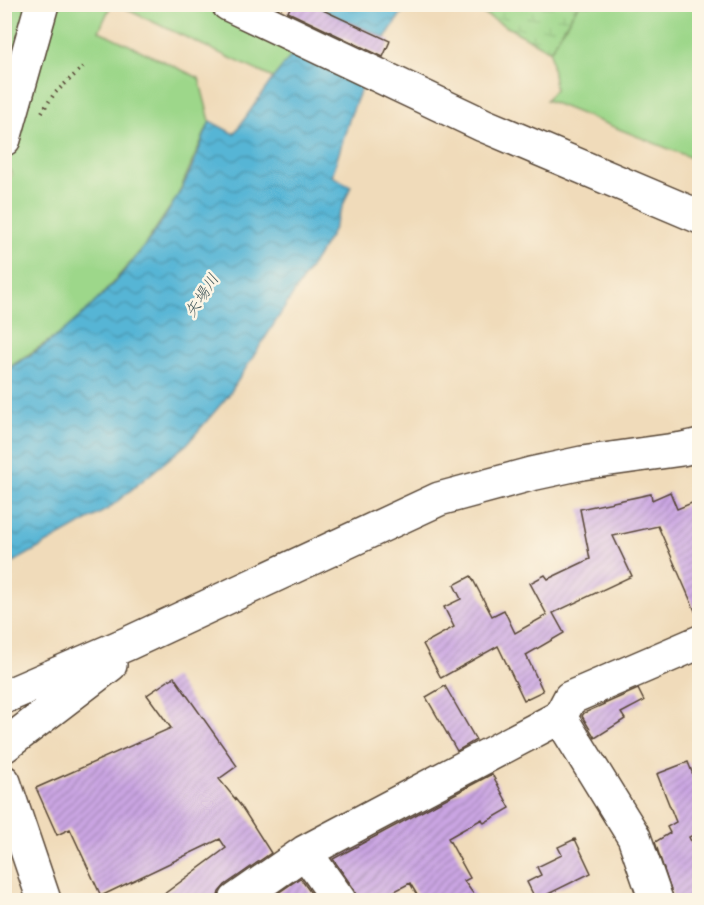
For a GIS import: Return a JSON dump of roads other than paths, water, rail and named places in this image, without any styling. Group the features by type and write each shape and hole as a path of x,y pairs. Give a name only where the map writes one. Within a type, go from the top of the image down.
{"street":[{"path":"10,151 42,4"},
{"path":"228,4 483,125 699,218"},
{"path":"4,698 129,643 439,499 582,463 699,445"},
{"path":"236,900 305,852 560,717 570,698 699,642"},
{"path":"4,746 123,655 129,643"},
{"path":"560,717 634,837 656,900"},
{"path":"4,782 44,900"},
{"path":"305,852 339,900"}],"water":[{"path":"318,4 407,5 385,38 318,8"},
{"name":"矢場川","path":"297,49 365,79 350,117 332,176 351,186 331,235 228,396 187,444 108,509 5,567 5,370 55,337 79,317 124,272 144,247 177,197 210,121 234,134 273,78"}]}
